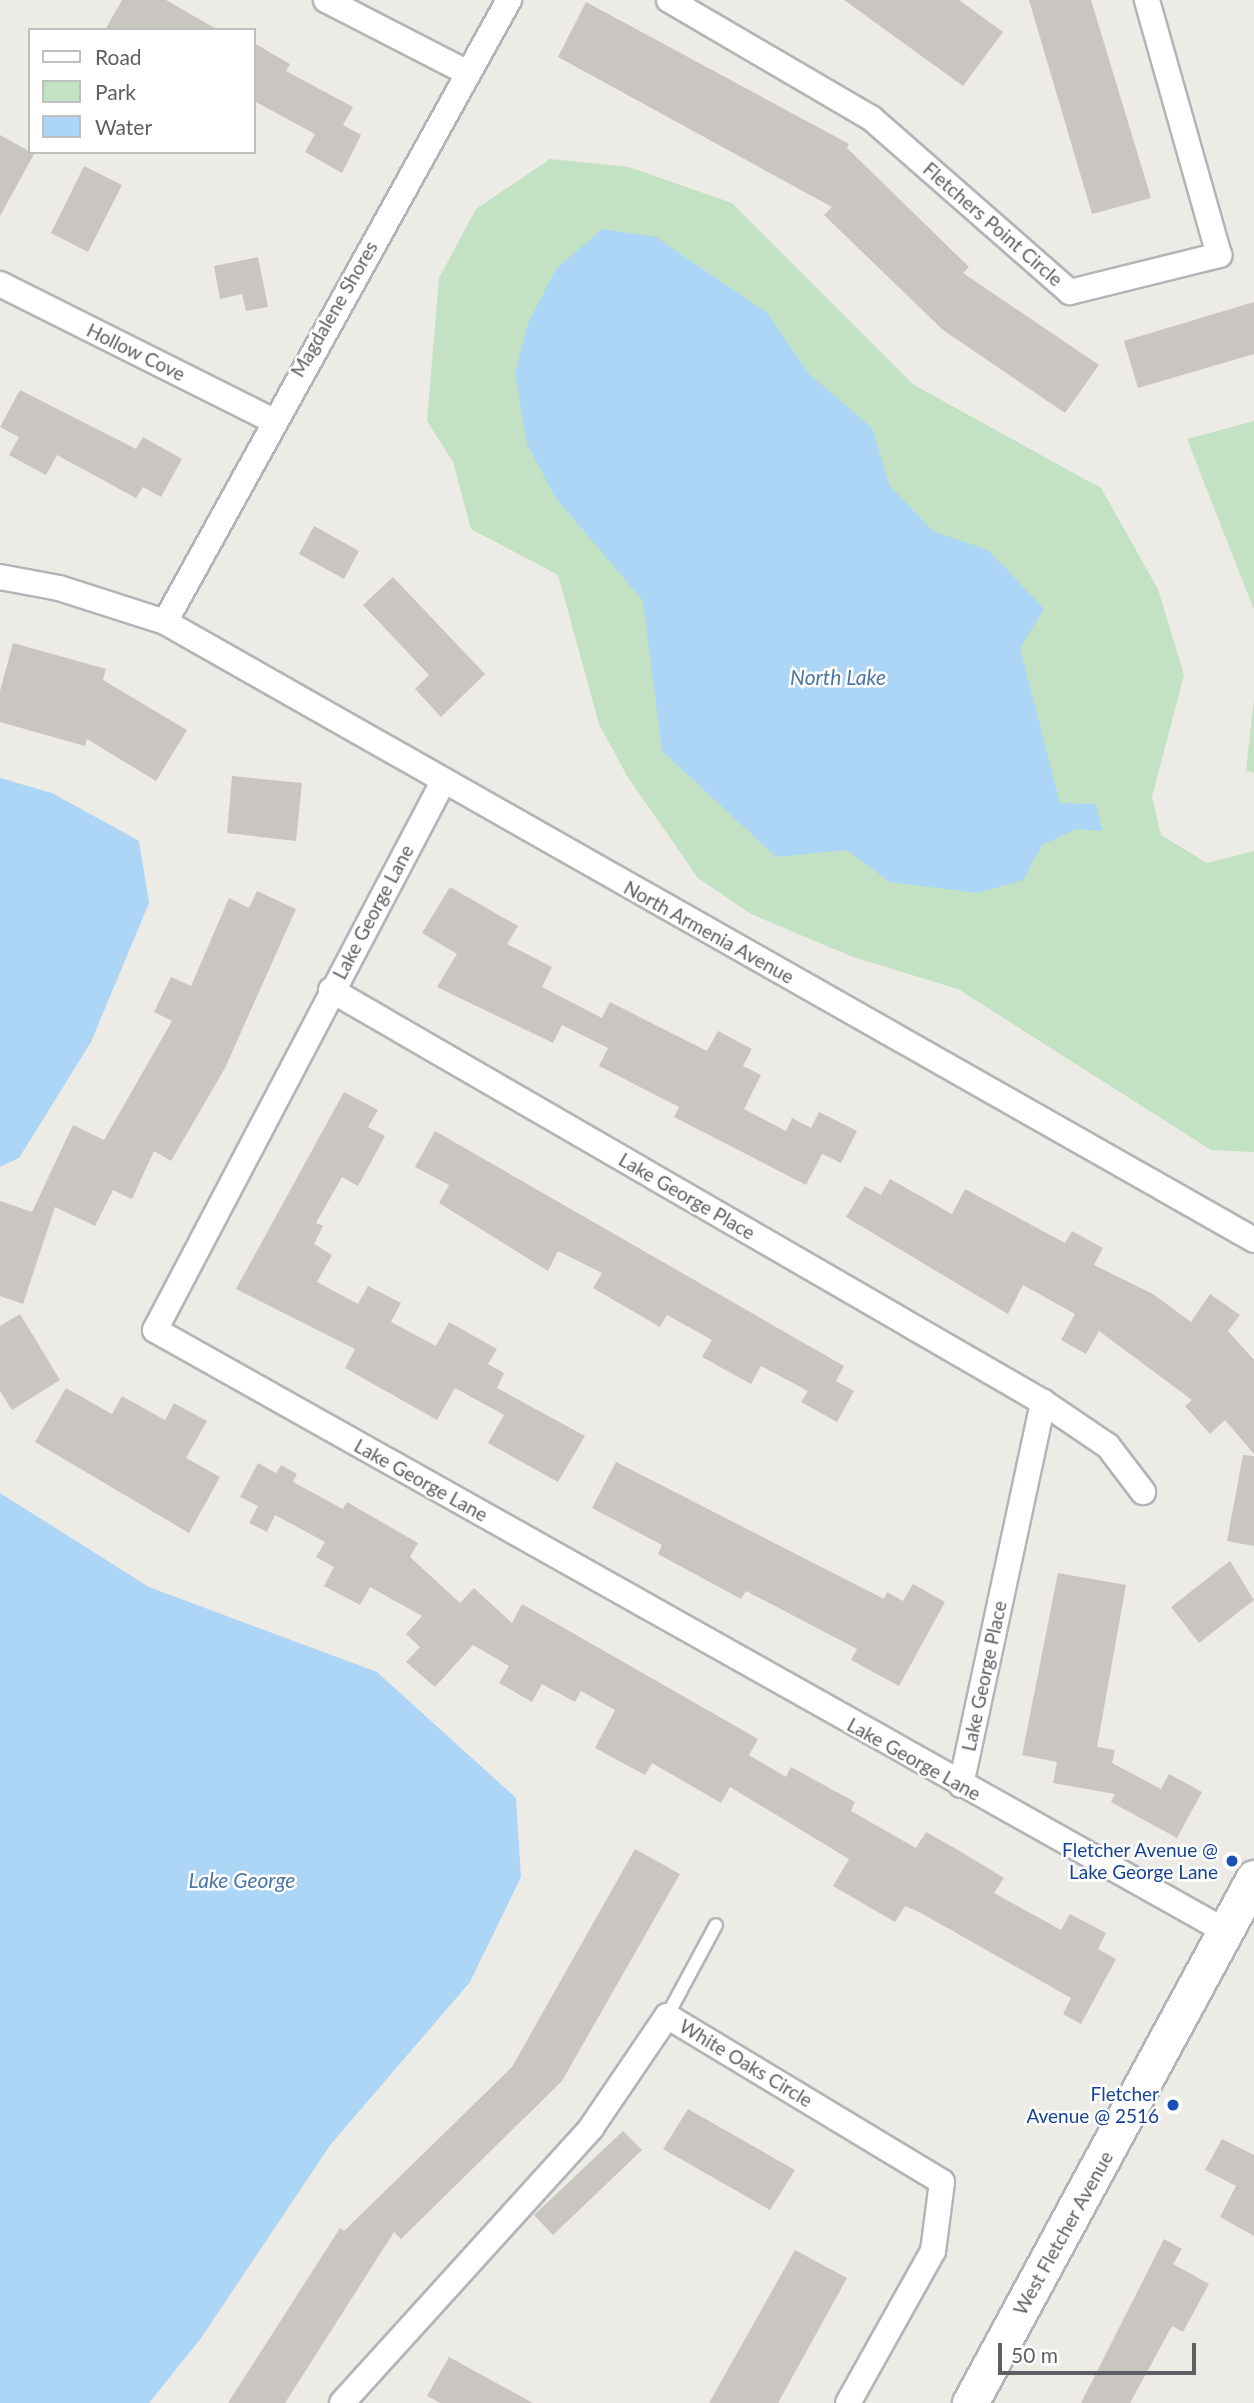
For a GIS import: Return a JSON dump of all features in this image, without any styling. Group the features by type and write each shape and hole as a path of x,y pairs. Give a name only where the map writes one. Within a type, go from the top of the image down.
{"main road":[{"name":"West Fletcher Avenue","path":"970,2403 1254,1878"}],"street":[{"path":"326,0 468,74"},
{"name":"Magdalene Shores","path":"165,622 272,420 509,0"},
{"name":"Fletchers Point Circle","path":"669,0 871,118 1070,292 1219,255 1147,0"},
{"name":"Hollow Cove","path":"0,285 272,420"},
{"name":"North Armenia Avenue","path":"0,577 59,588 165,622 1254,1240"},
{"name":"Lake George Lane","path":"443,782 331,990 155,1330 961,1786 1227,1932"},
{"name":"Lake George Place","path":"331,990 1043,1402 1108,1446 1143,1492"},
{"name":"Lake George Place","path":"961,1786 1043,1402"},
{"name":"White Oaks Circle","path":"342,2403 591,2128 667,2015 942,2182 933,2251 848,2403"}],"lane":[{"path":"667,2015 716,1925"}],"green space":[{"path":"550,159 629,167 732,203 914,385 1101,488 1158,589 1184,675 1152,797 1161,835 1207,863 1254,851 1254,1152 1211,1150 958,989 853,957 751,914 698,878 627,776 599,724 558,575 471,529 453,462 427,421 439,278 476,209"},
{"path":"1254,421 1254,610 1187,439"},
{"path":"1254,699 1254,773 1246,771"}],"water":[{"name":"North Lake","path":"602,229 656,237 767,313 809,374 872,428 890,486 933,531 988,550 1044,609 1020,648 1060,803 1096,804 1102,831 1077,829 1042,845 1023,880 978,893 890,882 846,850 776,857 662,751 643,601 555,497 527,444 515,373 528,323 556,269"},
{"path":"0,778 52,793 139,841 149,903 91,1042 19,1158 0,1167"},
{"name":"Lake George","path":"0,1493 149,1587 377,1672 516,1798 521,1877 470,1982 331,2144 201,2338 149,2403 0,2403"}],"building":[{"path":"122,0 166,0 215,28 106,28"},
{"path":"844,0 959,0 1003,32 963,86"},
{"path":"1029,0 1091,0 1151,198 1092,214"},
{"path":"586,2 849,144 847,148 969,267 963,273 1099,365 1065,413 943,330 824,215 832,207 558,57"},
{"path":"256,44 290,64 286,71 353,107 343,125 361,135 342,173 305,152 315,134 256,102"},
{"path":"0,135 28,151 28,154 34,154 0,216"},
{"path":"84,166 122,185 88,252 51,233"},
{"path":"258,257 268,307 246,311 242,294 220,299 214,266"},
{"path":"1254,302 1254,354 1138,388 1124,341"},
{"path":"20,390 136,449 143,437 182,459 161,497 143,487 136,498 57,455 46,475 9,455 19,437 0,427"},
{"path":"314,526 359,551 344,579 299,554"},
{"path":"393,577 485,674 441,717 415,689 429,675 363,605"},
{"path":"13,643 106,669 103,680 187,730 156,781 87,739 85,746 0,722 0,691"},
{"path":"232,776 302,783 296,841 227,833"},
{"path":"450,887 518,926 507,944 552,967 542,987 602,1018 610,1002 707,1051 718,1031 752,1049 743,1066 761,1075 744,1109 786,1131 792,1118 811,1128 819,1112 857,1131 841,1163 822,1154 806,1185 674,1117 679,1107 599,1066 608,1048 562,1025 553,1043 437,987 457,954 422,933"},
{"path":"257,891 296,909 225,1068 171,1161 154,1151 132,1199 113,1190 95,1226 55,1207 23,1304 0,1296 0,1201 32,1212 73,1125 104,1140 172,1021 154,1012 171,977 191,986 229,898 249,908"},
{"path":"344,1092 378,1110 368,1127 385,1136 358,1186 342,1177 316,1223 323,1226 314,1244 332,1255 317,1282 358,1304 368,1286 401,1303 391,1322 436,1346 449,1322 497,1349 488,1364 504,1373 497,1388 585,1436 558,1482 488,1443 504,1415 455,1388 437,1420 345,1368 355,1349 236,1289"},
{"path":"435,1131 844,1366 836,1381 854,1391 837,1422 801,1402 808,1391 761,1366 751,1384 702,1357 712,1340 667,1315 660,1327 593,1288 602,1273 558,1251 548,1271 439,1203 449,1185 415,1167"},
{"path":"890,1179 952,1214 965,1189 1065,1243 1072,1231 1103,1248 1094,1265 1153,1294 1191,1322 1210,1294 1240,1315 1228,1331 1254,1360 1254,1454 1225,1420 1210,1434 1185,1406 1192,1400 1099,1331 1086,1354 1061,1340 1075,1314 1023,1285 1008,1314 846,1217 865,1186 881,1195"},
{"path":"20,1314 60,1380 12,1410 0,1391 0,1326"},
{"path":"66,1388 112,1414 122,1396 165,1420 174,1403 207,1421 186,1458 220,1477 189,1533 35,1442"},
{"path":"1243,1455 1254,1456 1254,1546 1227,1541"},
{"path":"616,1462 884,1599 887,1592 903,1601 913,1584 945,1602 899,1686 851,1660 857,1649 746,1591 741,1599 658,1554 662,1545 592,1508"},
{"path":"258,1463 276,1473 281,1465 297,1474 293,1482 343,1509 347,1502 418,1543 410,1557 460,1603 474,1588 512,1623 522,1604 758,1739 749,1755 786,1777 791,1767 855,1802 851,1811 916,1848 926,1832 1004,1878 994,1893 1061,1930 1070,1914 1106,1933 1098,1949 1116,1959 1081,2024 1063,2014 1071,1998 921,1913 905,1906 895,1922 833,1886 849,1859 730,1787 721,1803 652,1763 645,1775 595,1748 615,1710 581,1691 575,1702 542,1684 532,1702 499,1683 509,1666 473,1645 435,1687 406,1662 420,1647 406,1634 422,1616 370,1587 360,1605 324,1586 334,1567 316,1557 325,1542 275,1515 267,1532 249,1523 258,1506 240,1497"},
{"path":"1230,1561 1254,1600 1199,1643 1171,1607"},
{"path":"1058,1573 1126,1585 1097,1747 1115,1750 1112,1763 1161,1789 1169,1774 1202,1792 1177,1838 1111,1802 1115,1794 1053,1783 1057,1762 1022,1755"},
{"path":"635,1849 680,1874 562,2081 401,2239 394,2232 285,2403 228,2403 340,2228 344,2231 512,2067"},
{"path":"688,2109 795,2170 770,2210 663,2149"},
{"path":"623,2131 642,2150 553,2235 534,2215"},
{"path":"1222,2139 1254,2155 1254,2236 1220,2217 1236,2186 1205,2170"},
{"path":"1164,2239 1182,2249 1173,2264 1209,2284 1183,2332 1172,2326 1130,2403 1081,2403"},
{"path":"795,2250 847,2278 778,2403 709,2403"},
{"path":"449,2357 533,2403 440,2403 427,2396"}],"place":[{"name":"Fletcher Avenue @ Lake George Lane","path":"1232,1861"},
{"name":"Fletcher Avenue @ 2516","path":"1173,2105"}]}
